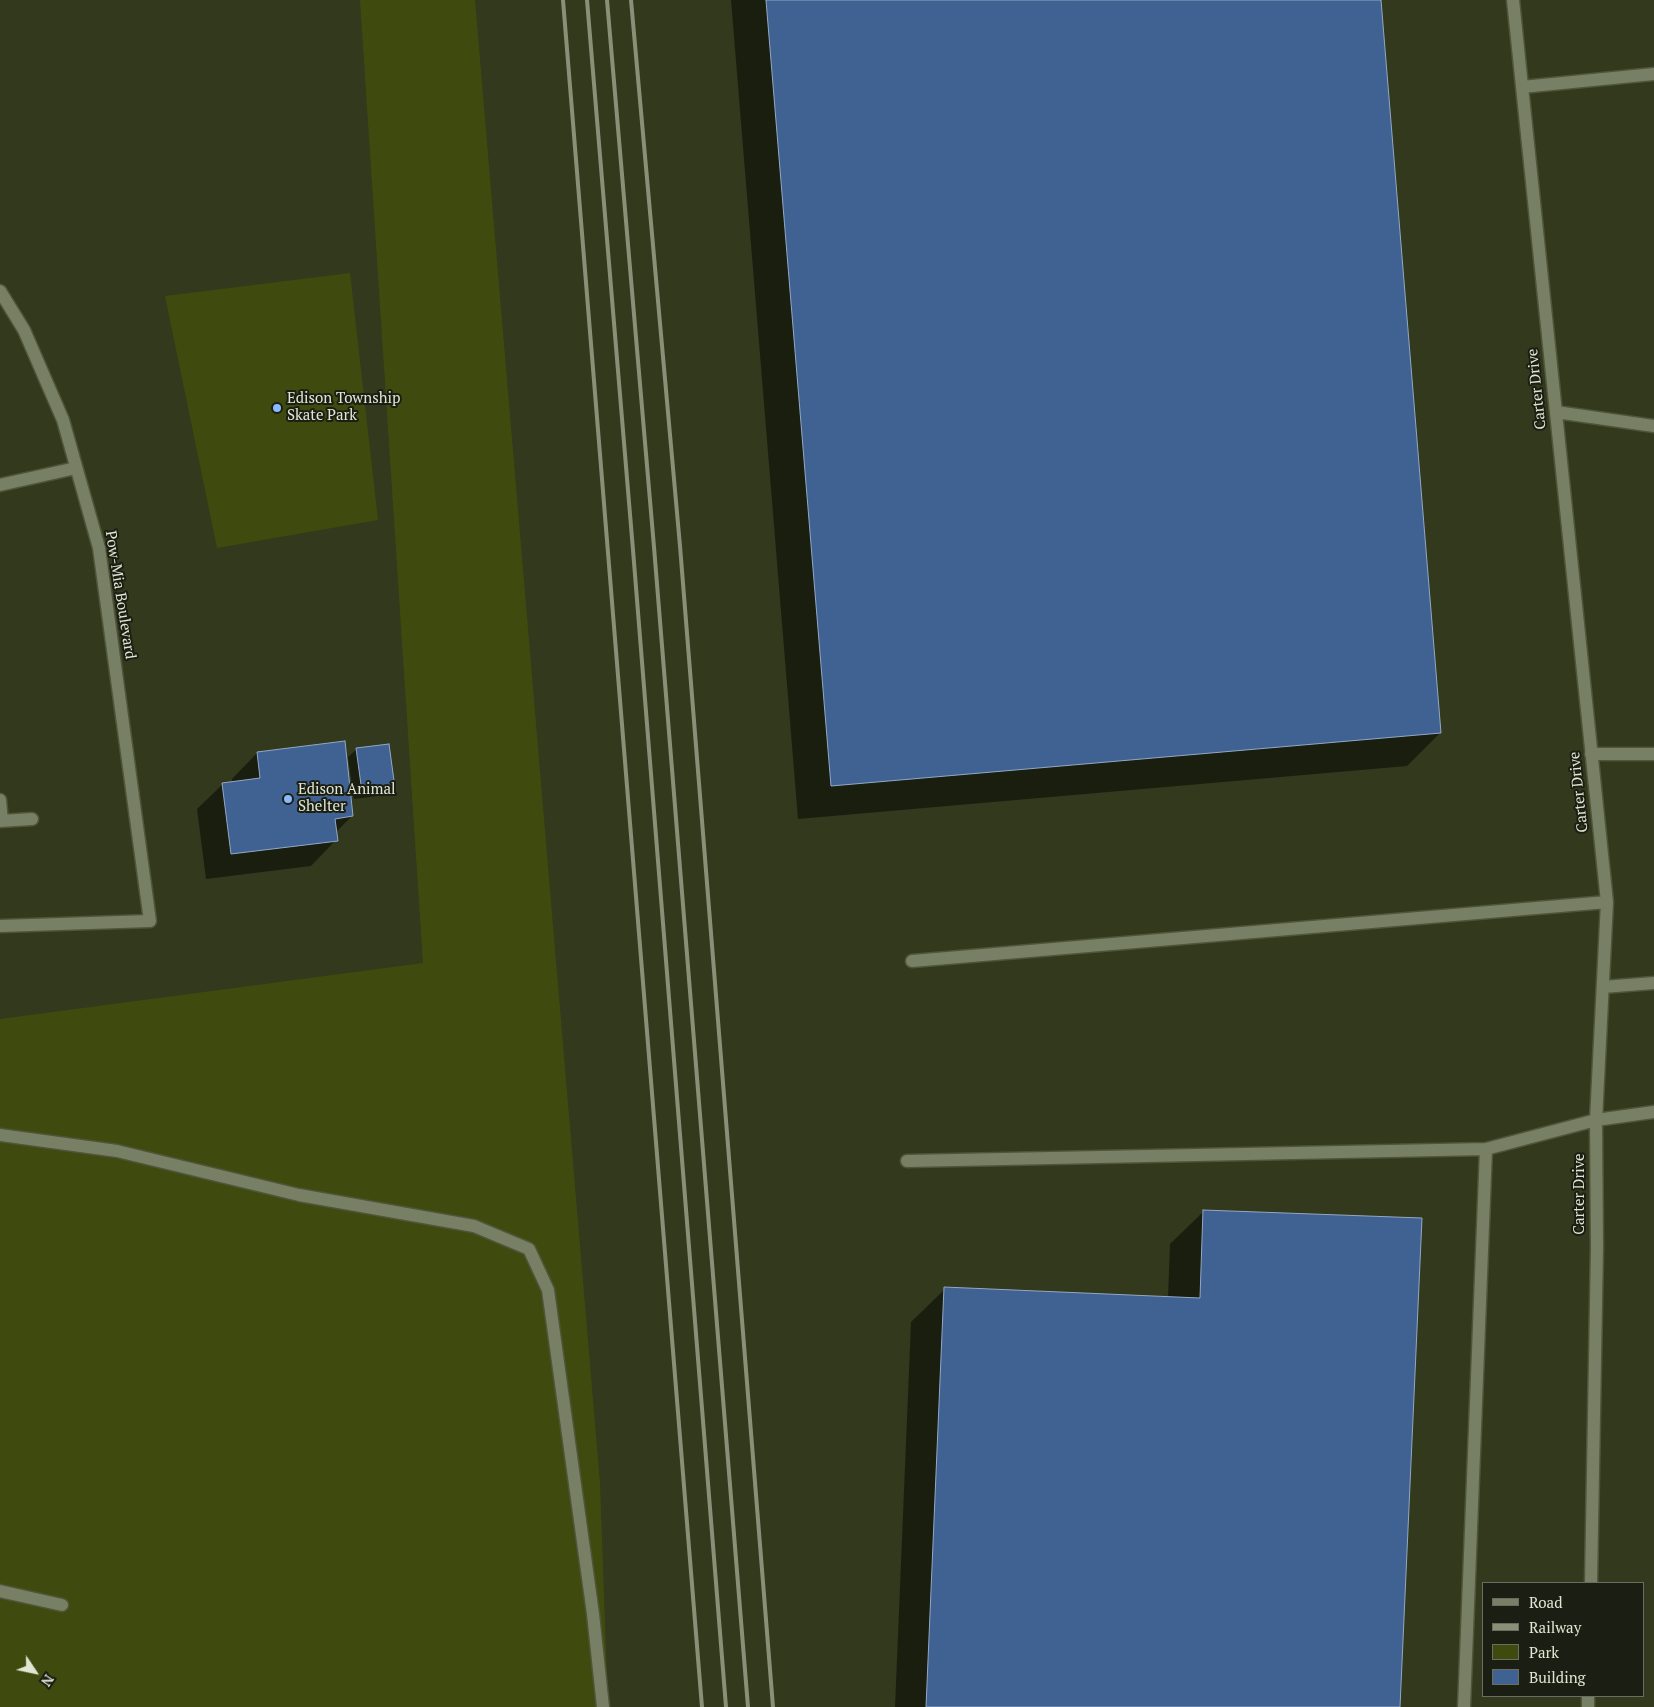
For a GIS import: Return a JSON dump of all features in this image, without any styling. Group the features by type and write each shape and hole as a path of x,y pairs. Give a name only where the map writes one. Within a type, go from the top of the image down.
{"street":[{"name":"Carter Drive","path":"1512,0 1607,902 1596,1120 1597,1247 1591,1582"},
{"path":"1522,87 1654,74"},
{"name":"Pow-Mia Boulevard","path":"0,290 24,330 62,420 99,548 150,921 0,926"},
{"path":"1556,412 1654,426"},
{"path":"0,485 76,468"},
{"path":"1592,754 1654,754"},
{"path":"0,800 1,821 32,819"},
{"path":"912,961 1607,902"},
{"path":"1603,987 1654,983"},
{"path":"907,1161 1486,1149 1596,1120 1654,1112"},
{"path":"0,1135 117,1151 299,1195 474,1226 529,1249 548,1290 592,1605 603,1707"},
{"path":"1464,1707 1486,1149"},
{"path":"0,1591 62,1605"}],"green space":[{"path":"360,0 475,0 600,1483 608,1707 0,1707 0,1019 423,963"},
{"name":"Edison Township Skate Park","path":"350,273 378,520 217,548 165,296"}],"building":[{"path":"766,0 1381,0 1441,733 831,786"},
{"name":"Edison Animal Shelter","path":"345,741 353,816 335,819 338,841 231,854 222,783 260,778 257,752"},
{"path":"389,744 395,788 362,792 356,748"},
{"path":"1203,1210 1422,1218 1400,1707 926,1707 944,1287 1200,1298"}],"railway":[{"path":"563,0 702,1707"},
{"path":"587,0 726,1707"},
{"path":"607,0 654,547 748,1707"},
{"path":"631,0 680,546 773,1707"}],"place":[{"name":"Edison Township Skate Park","path":"277,408"},
{"name":"Edison Animal Shelter","path":"288,799"}]}
